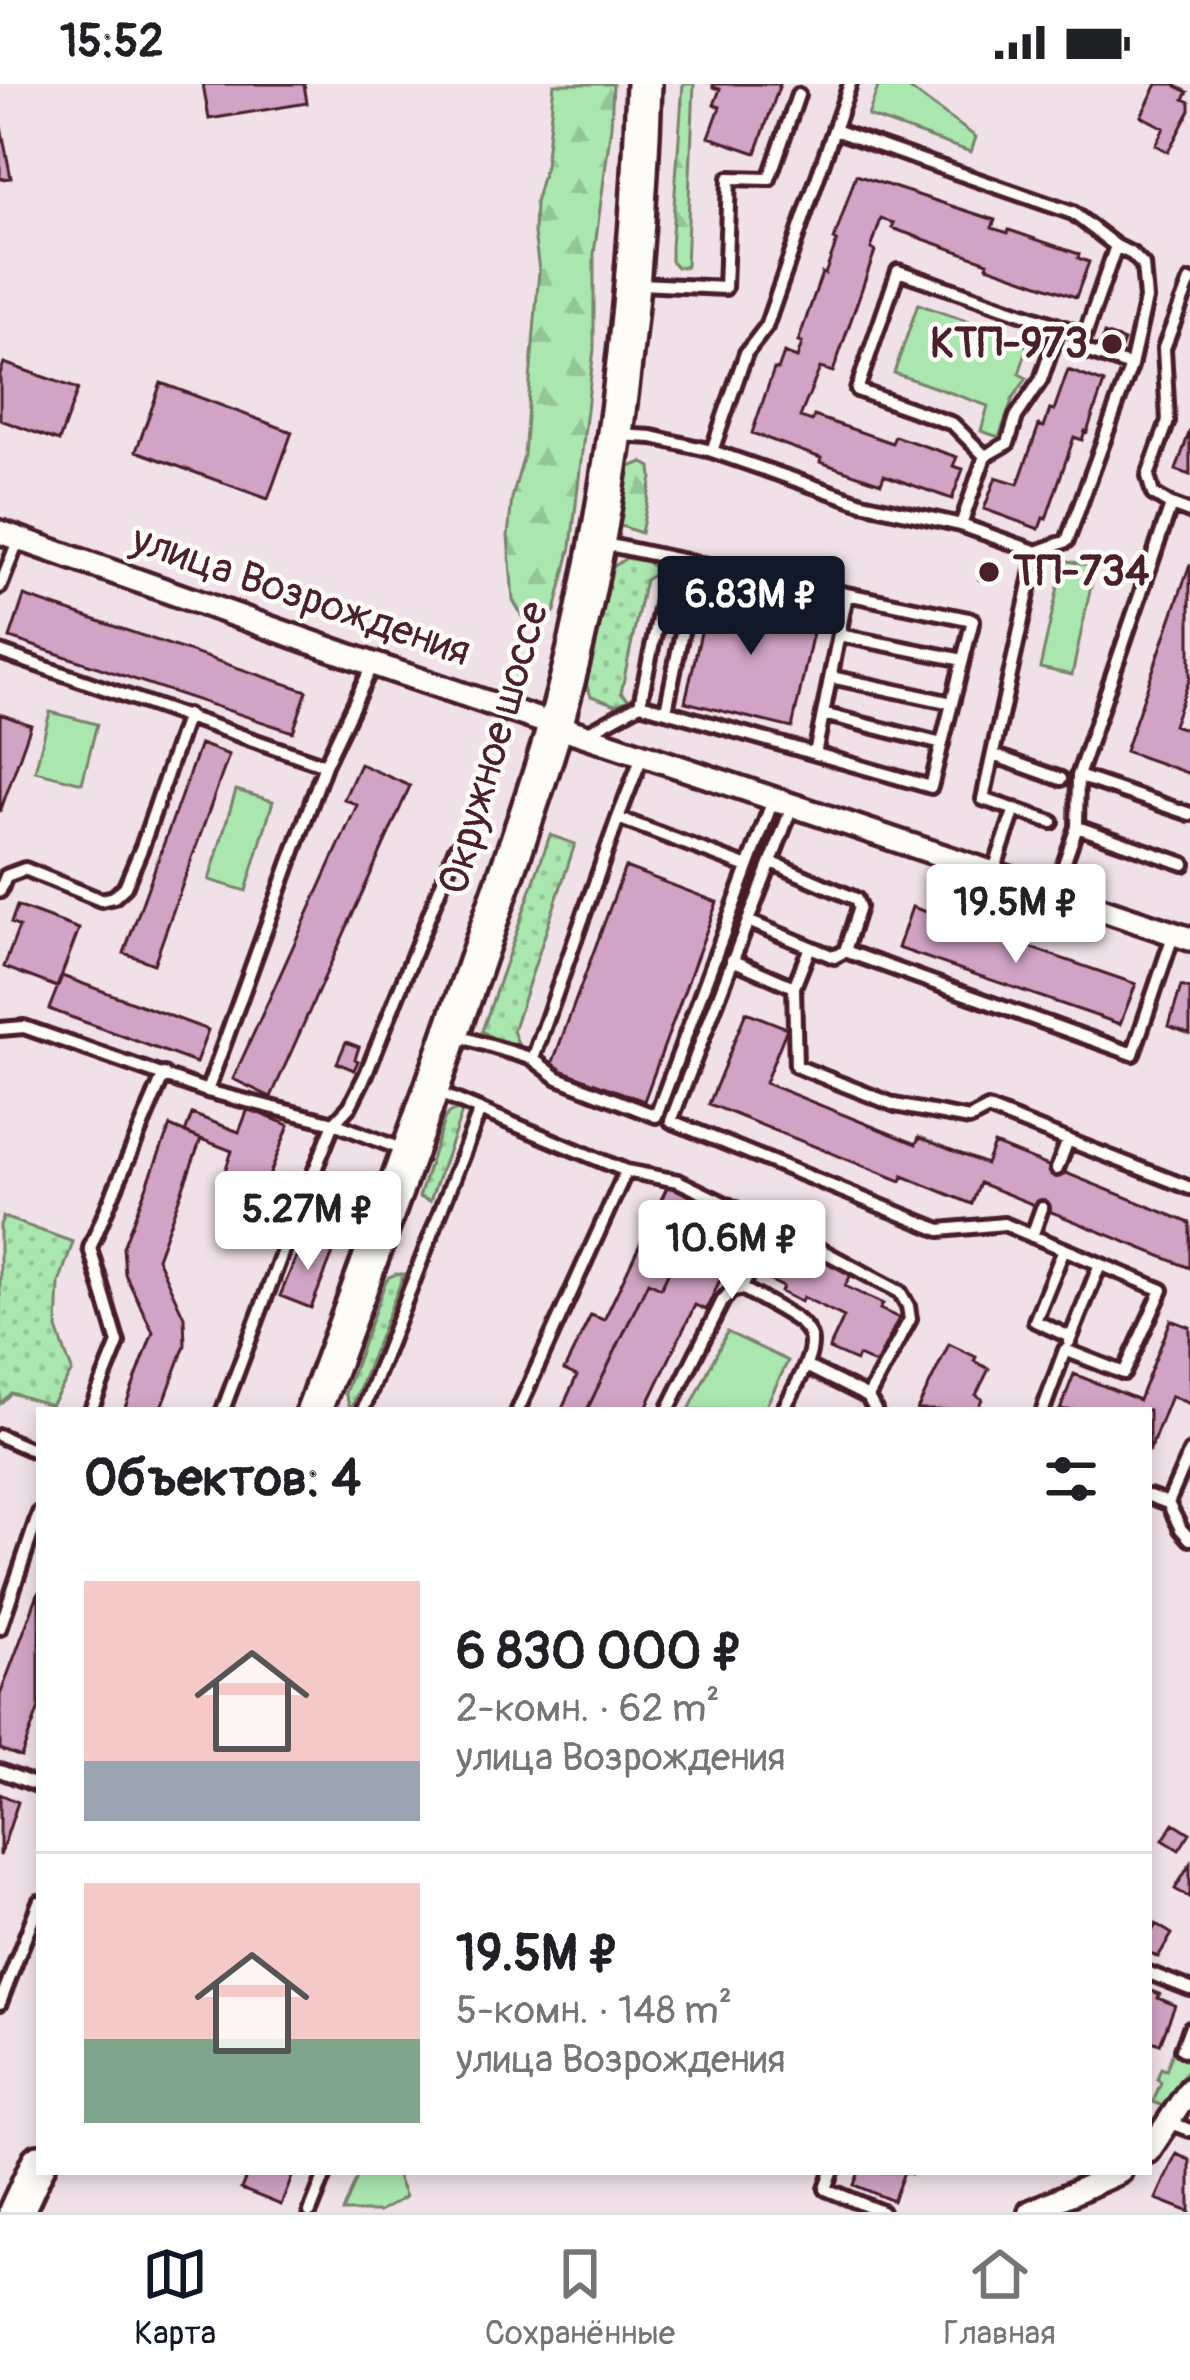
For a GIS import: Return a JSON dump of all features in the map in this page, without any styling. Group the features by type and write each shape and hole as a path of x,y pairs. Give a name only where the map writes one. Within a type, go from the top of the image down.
{"main road":[{"name":"Окружное шоссе","path":"315,1407 570,730 614,434 644,84"},
{"path":"16,2212 36,2169"}],"street":[{"name":"улица Возрождения","path":"9,535 373,664 1182,936"},
{"path":"1152,2149 1180,2126 1190,2089"},
{"path":"1030,2212 1113,2175"},
{"path":"1058,2200 1080,2212"}],"lane":[{"path":"712,451 746,353 766,327 850,84"},
{"path":"630,284 725,288 729,178 769,179 798,95"},
{"path":"614,434 712,451 862,503 961,525 1037,552 1066,542 1131,366 1146,298 1143,265 1072,213 834,130"},
{"path":"1116,246 1080,349 1131,366"},
{"path":"985,456 953,424 857,391 898,271 1085,335"},
{"path":"1190,281 1165,348 1168,421 1148,476 1153,494 1190,512"},
{"path":"961,525 985,456 1008,443 1016,417 1041,380 1059,327"},
{"path":"1054,893 1077,827 1078,776 1172,505"},
{"path":"0,587 9,535"},
{"path":"570,730 640,704 932,787 973,620 596,542"},
{"path":"1037,552 983,799 1052,821"},
{"path":"640,704 671,558"},
{"path":"666,711 696,563"},
{"path":"815,754 848,594"},
{"path":"839,634 962,660"},
{"path":"0,652 325,765"},
{"path":"207,1091 325,765 373,664"},
{"path":"831,677 952,703"},
{"path":"823,714 942,744"},
{"path":"0,891 6,876 25,869 101,900 115,897 125,887 142,847 187,715"},
{"path":"533,1059 643,754"},
{"path":"993,755 1061,779"},
{"path":"1078,776 1190,814"},
{"path":"452,1034 533,1059 558,1078 656,1116 748,867 783,801"},
{"path":"783,801 771,862 671,1121 940,1230 1004,1224 1162,1290 1124,1373 1065,1351"},
{"path":"993,873 1015,809"},
{"path":"619,818 748,867"},
{"path":"1077,827 1184,864"},
{"path":"224,1407 292,1224 334,1124 350,1106 366,1074 456,848"},
{"path":"748,921 834,957 844,951 859,907 856,899 771,862"},
{"path":"844,951 1133,1054 1182,936"},
{"path":"810,947 794,987 796,1066 895,1106 969,1118 988,1109 1190,1188"},
{"path":"732,960 794,987"},
{"path":"0,1029 24,1027 207,1091 334,1124 409,1152"},
{"path":"92,1407 118,1343 90,1248 164,1074"},
{"path":"433,1090 626,1171 678,1180 900,1292 910,1319 868,1397"},
{"path":"364,1407 480,1110"},
{"path":"1057,1169 1068,1140"},
{"path":"519,1407 626,1171"},
{"path":"1032,1236 1042,1208"},
{"path":"1064,1249 1035,1321 1070,1337"},
{"path":"670,1407 723,1300 742,1288 755,1260"},
{"path":"1044,1407 1100,1264"},
{"path":"742,1288 803,1323 812,1336 813,1352 785,1407"},
{"path":"806,1366 868,1397 873,1407"},
{"path":"0,1436 36,1452"},
{"path":"1168,1503 1190,1452"},
{"path":"1152,1497 1168,1503 1190,1539"},
{"path":"0,1628 36,1522"},
{"path":"0,1771 36,1785"},
{"path":"0,2003 36,1910"},
{"path":"1152,1974 1190,1989"},
{"path":"1190,2029 1182,2049 1190,2052"},
{"path":"310,2212 325,2175"},
{"path":"831,2175 826,2189 883,2212"}],"green space":[{"path":"554,84 613,84 594,254 594,349 571,547 555,611 547,620 524,619 513,600 508,536 524,455 539,270 535,203 545,166"},
{"path":"683,84 694,84 686,267 677,267 671,261 671,246"},
{"path":"879,84 903,84 976,137 971,152 868,116"},
{"path":"918,304 1028,346 1019,374 1027,378 1013,398 999,437 981,431 988,406 894,373"},
{"path":"642,462 651,467 652,478 641,533 618,525 628,468"},
{"path":"626,558 648,562 658,572 645,580 621,693 630,700 615,705 591,696 585,681 609,570"},
{"path":"1064,560 1095,567 1072,675 1040,668"},
{"path":"50,712 97,724 82,783 35,771"},
{"path":"236,790 273,801 246,891 209,880"},
{"path":"550,835 575,844 513,1031 518,1043 512,1046 482,1031"},
{"path":"464,1107 430,1201 419,1197 444,1120"},
{"path":"3,1217 73,1242 59,1283 57,1329 72,1371 51,1405 11,1393 0,1404"},
{"path":"404,1274 350,1407 345,1393 389,1277"},
{"path":"727,1332 788,1361 765,1407 690,1407"},
{"path":"1173,2052 1190,2058 1190,2065 1163,2106 1153,2102 1161,2082 1157,2079"},
{"path":"358,2175 396,2175 405,2197 379,2212 343,2212"}],"building":[{"path":"203,84 304,84 307,103 209,119"},
{"path":"713,84 780,84 756,153 709,137 720,107 714,105 720,89"},
{"path":"1157,84 1177,84 1188,92 1184,99 1190,102 1168,152 1155,145 1164,128 1141,116"},
{"path":"0,121 11,178 0,179"},
{"path":"856,175 995,220 992,228 1079,254 1078,258 1089,262 1076,297 892,228 894,223 881,219 871,249 875,251 833,372 820,368 800,417 812,421 814,416 892,443 895,436 957,457 953,466 963,469 952,499 884,475 881,483 752,433 774,369 778,370 784,353 797,358 802,343 798,342 837,241"},
{"name":"КТП-973","path":"1104,334 1124,341 1119,354 1100,347"},
{"path":"4,363 78,389 59,441 0,420"},
{"path":"1068,370 1104,383 1087,432 1082,440 1074,437 1046,519 1039,529 984,509 996,477 1018,484 1039,425 1044,427 1050,409 1054,410"},
{"path":"161,383 292,432 268,499 136,451"},
{"path":"1190,430 1190,475 1176,470"},
{"name":"ТП-734","path":"982,562 1000,565 996,583 979,579"},
{"path":"1190,564 1190,678 1173,725 1190,731 1190,774 1125,751"},
{"path":"711,589 817,614 792,728 685,702"},
{"path":"24,596 307,691 293,732 10,638"},
{"path":"0,714 31,725 0,812"},
{"path":"200,744 229,755 154,964 124,953"},
{"path":"360,764 410,786 271,1097 233,1079 357,805 344,799"},
{"path":"625,867 717,902 644,1101 551,1067"},
{"path":"17,906 79,929 57,987 4,967 19,927 11,923"},
{"path":"912,907 1136,984 1120,1024 898,948"},
{"path":"62,976 208,1030 196,1063 49,1009"},
{"path":"1181,986 1190,989 1190,1034 1169,1026"},
{"path":"746,1012 787,1028 765,1083 916,1144 919,1137 986,1164 994,1144 1190,1223 1190,1268 980,1183 972,1204 903,1176 901,1181 709,1104"},
{"path":"346,1042 359,1047 354,1070 337,1063"},
{"path":"248,1109 289,1125 264,1189 224,1174 232,1151 185,1133 192,1114 239,1132"},
{"path":"170,1126 201,1139 157,1258 184,1317 185,1345 162,1407 125,1407 153,1332 125,1274 123,1247"},
{"path":"669,1183 703,1199 661,1288 648,1282 588,1407 562,1407 577,1376 564,1370 591,1315 604,1320"},
{"path":"703,1199 853,1271 845,1286 883,1304 880,1309 899,1318 876,1364 858,1356 856,1361 829,1349 844,1317 781,1292 783,1287 759,1275 764,1264 734,1250 706,1310 695,1305 646,1407 588,1407 648,1282 661,1288"},
{"path":"313,1239 335,1248 311,1308 280,1296 303,1240 311,1243"},
{"path":"1171,1320 1190,1327 1190,1404 1171,1396 1152,1444 1152,1407 1061,1407 1074,1374 1139,1400"},
{"path":"949,1344 989,1369 976,1395 982,1399 978,1407 918,1407"},
{"path":"36,1599 36,1716 21,1757 0,1749 0,1695"},
{"path":"0,1794 18,1802 0,1856"},
{"path":"1174,1823 1190,1833 1179,1850 1163,1840"},
{"path":"1190,1864 1190,1898 1175,1889"},
{"path":"1156,1924 1172,1934 1158,1957 1152,1954"},
{"path":"1152,1991 1175,2005 1160,2044 1152,2041"},
{"path":"1176,2154 1190,2160 1190,2212 1156,2199"},
{"path":"247,2175 293,2175 281,2205 241,2189"},
{"path":"858,2175 903,2175 893,2201 854,2185"}],"place":[{"name":"КТП-973","path":"1112,344"},
{"name":"ТП-734","path":"989,572"}]}
